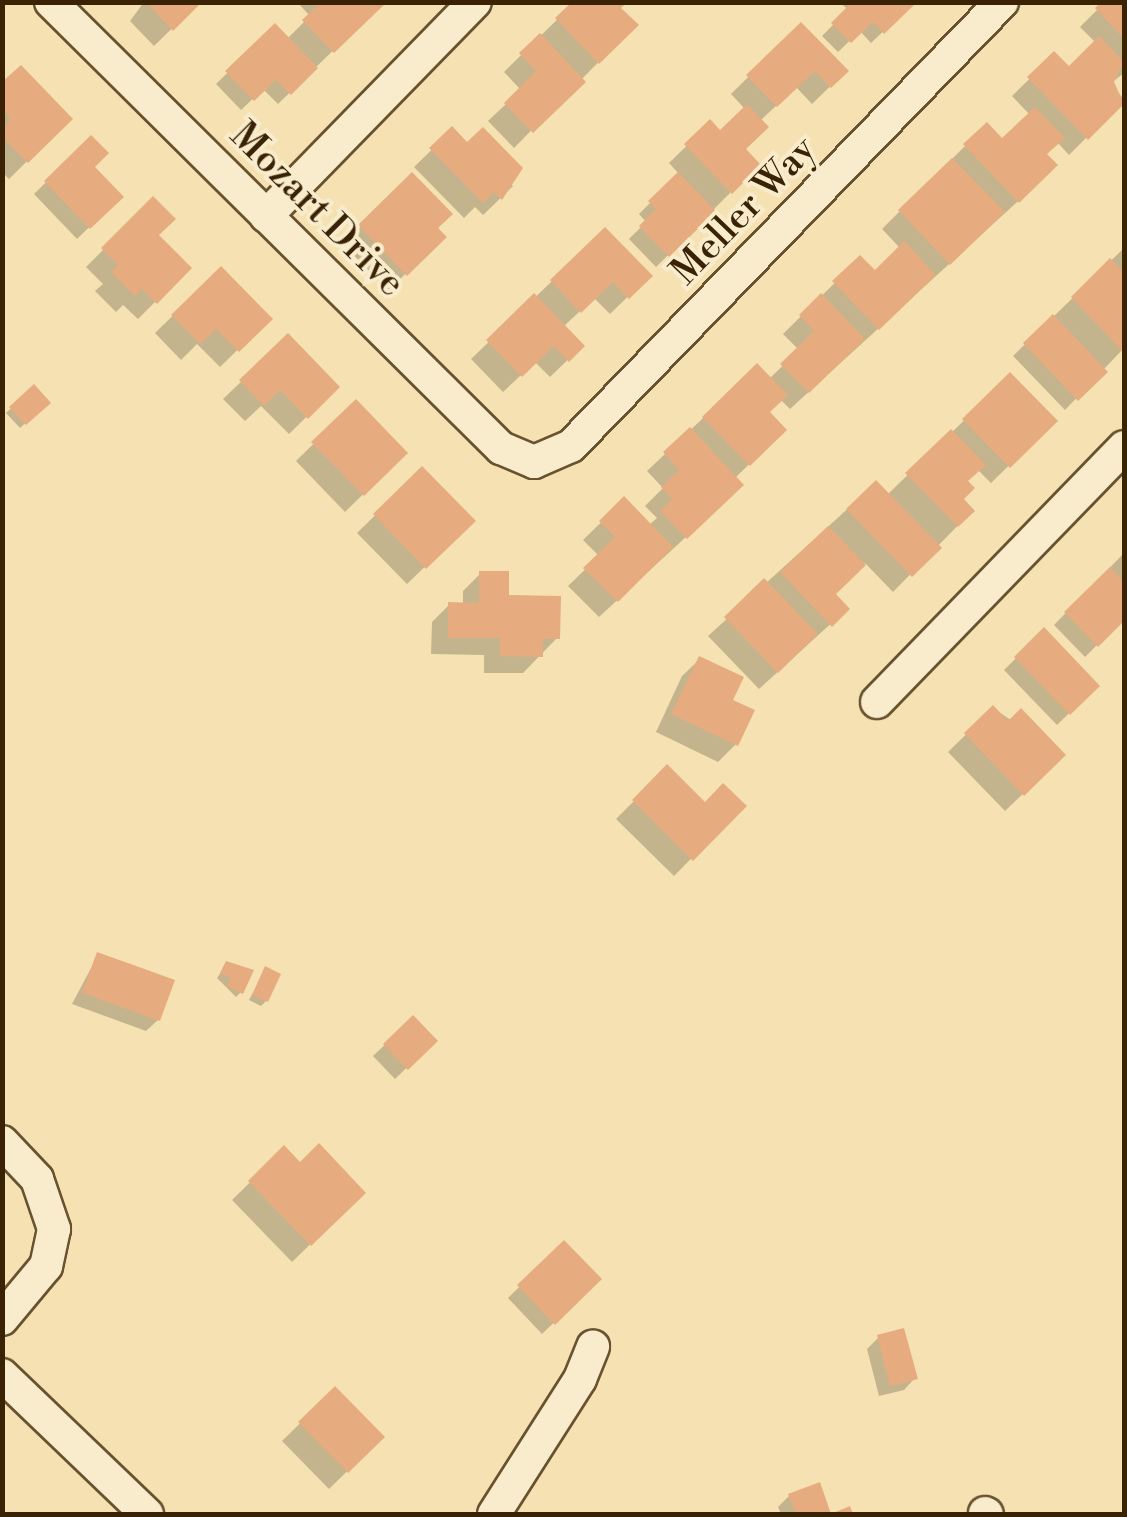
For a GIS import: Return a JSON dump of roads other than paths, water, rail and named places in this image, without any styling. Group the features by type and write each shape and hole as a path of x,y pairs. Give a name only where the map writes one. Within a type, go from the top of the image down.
{"street":[{"name":"Mozart Drive","path":"51,2 501,448 534,462"},
{"path":"266,216 474,2"},
{"name":"Meller Way","path":"534,462 571,446 1002,2"},
{"path":"877,702 1124,447"},
{"path":"2,1142 38,1179 54,1228 46,1266 2,1319"},
{"path":"494,1514 580,1379 593,1346"},
{"path":"2,1375 147,1514"}]}
